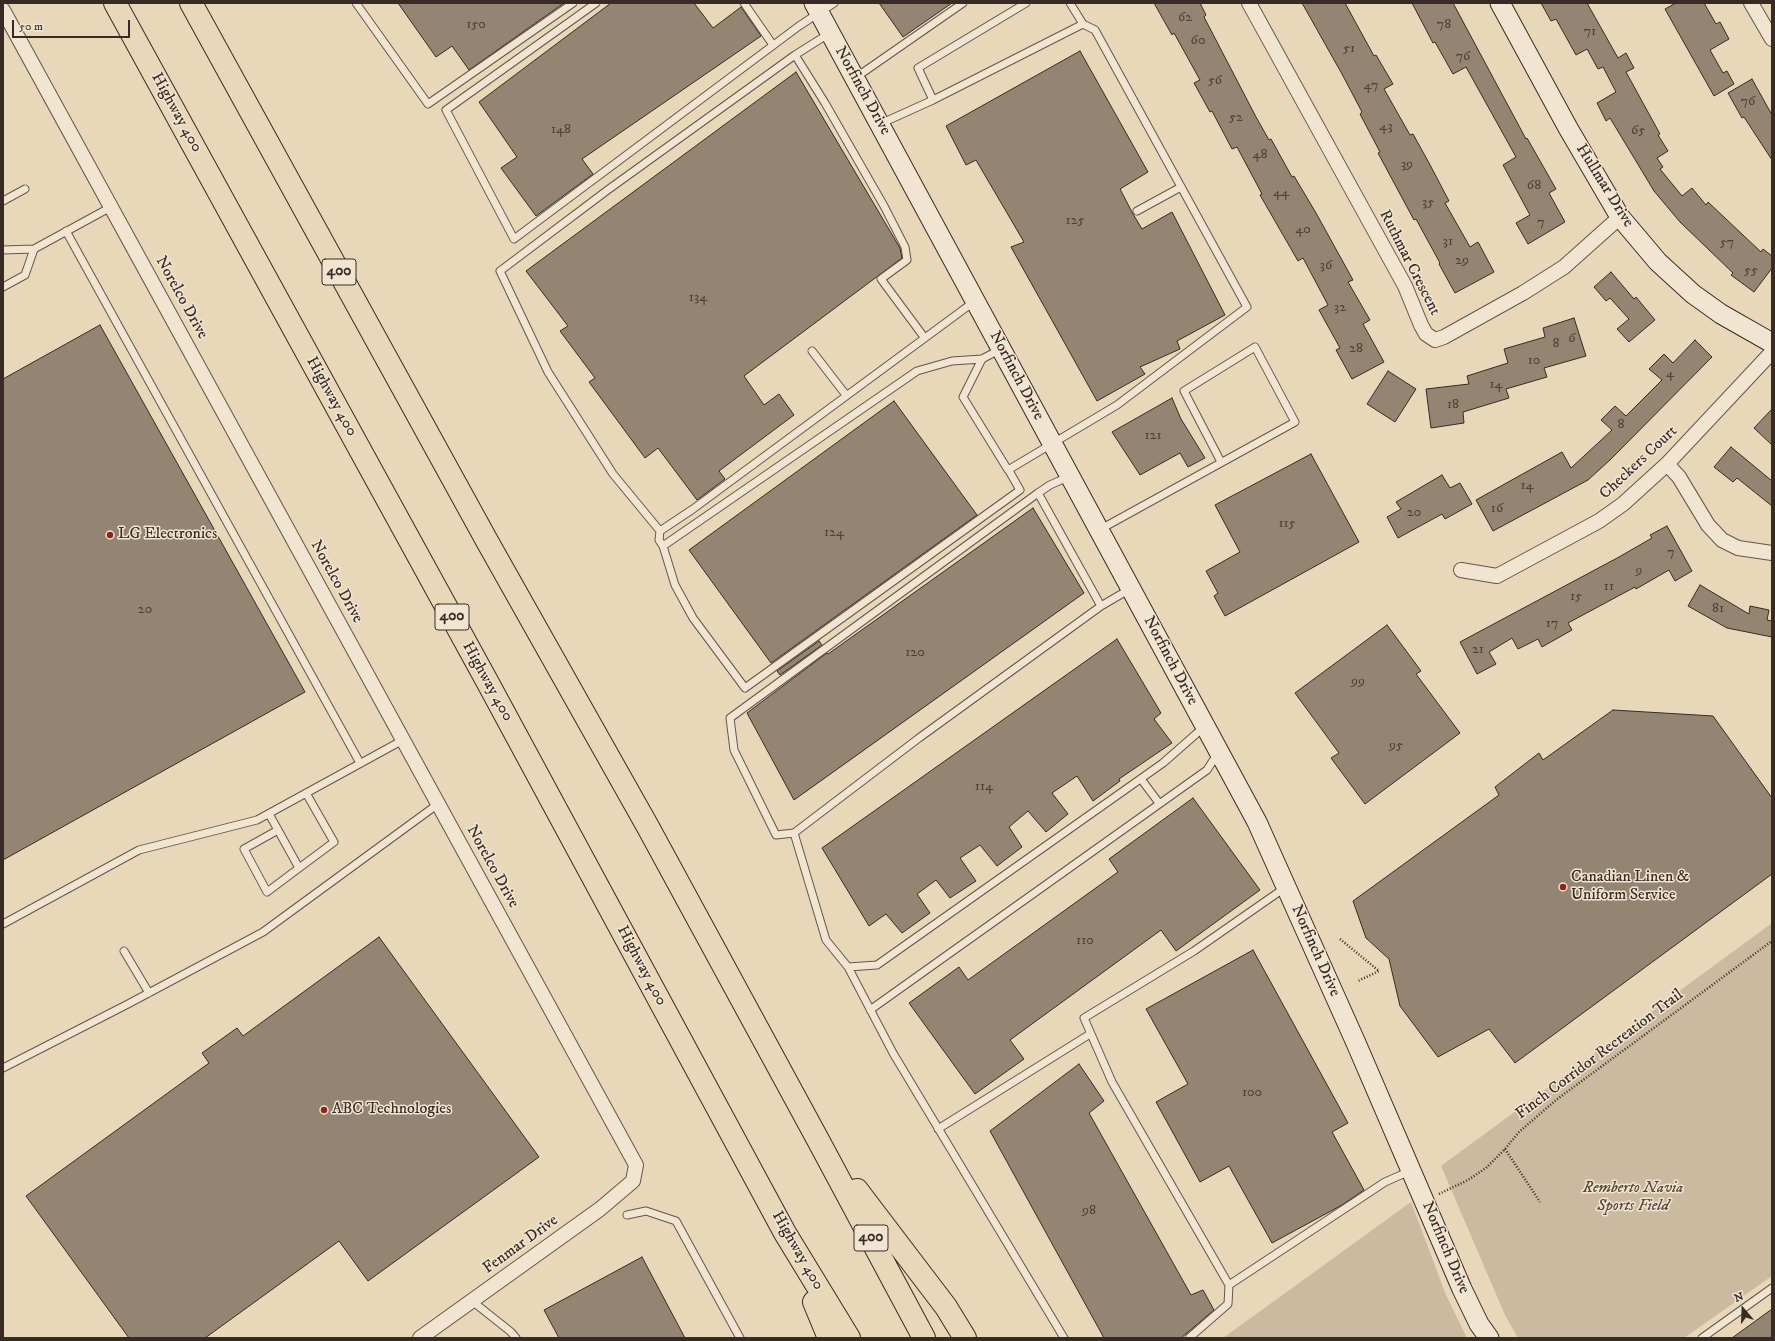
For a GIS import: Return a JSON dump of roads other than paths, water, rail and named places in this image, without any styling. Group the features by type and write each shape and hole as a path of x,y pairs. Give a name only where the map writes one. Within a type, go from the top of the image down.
{"highway":[{"name":"Highway 400","path":"115,3 488,683 786,1233 849,1338"},
{"name":"400","path":"191,3 484,534 648,827 818,1138 924,1338"},
{"path":"818,1138 946,1307 965,1338"},
{"path":"786,1233 829,1338"}],"street":[{"name":"Ruthmar Crescent","path":"1249,3 1405,286 1421,325 1426,334 1435,340 1444,337 1523,293 1564,267 1620,217"},
{"name":"Hullmar Drive","path":"1500,3 1568,128 1620,217 1658,262 1693,294 1721,314 1772,343"},
{"path":"1751,3 1772,39"},
{"name":"Norfinch Drive","path":"822,6 830,33 1257,822 1356,1043 1462,1289 1479,1324 1489,1338"},
{"name":"Norelco Drive","path":"3,10 629,1152 636,1165 636,1173"},
{"name":"Checkers Court","path":"1461,570 1497,576 1599,521 1628,499 1667,464 1772,352"},
{"path":"1667,464 1679,477 1708,525 1722,540 1738,548 1772,553"},
{"name":"Fenmar Drive","path":"420,1338 600,1209 633,1181 636,1173"}],"lane":[{"path":"356,3 428,104 573,3"},
{"path":"596,3 446,110 514,239 773,45 822,6"},
{"path":"744,3 773,45"},
{"path":"855,78 963,3"},
{"path":"933,100 918,68 1026,3"},
{"path":"1008,469 1053,444 1117,405 1247,308 1095,30 1083,24 1070,3"},
{"path":"880,124 933,100 1083,24"},
{"path":"830,33 795,55 609,189 500,270 548,372 613,474 660,531 659,540 664,546 675,585 693,618 745,688 1020,490"},
{"path":"795,55 868,178 905,247 907,260 880,279 924,337"},
{"path":"1137,211 1181,187"},
{"path":"3,201 25,189"},
{"path":"3,250 34,249 111,207"},
{"path":"66,232 360,763"},
{"path":"3,287 25,275 34,249"},
{"path":"660,531 693,509 924,337 975,301"},
{"path":"1099,530 1295,422 1255,347 1184,391 1221,462"},
{"path":"664,546 917,371 952,361 982,359 1002,349"},
{"path":"812,351 846,395"},
{"path":"982,359 963,396 1027,500"},
{"path":"1070,476 1050,485 1027,500 978,538 730,718 734,750 776,835 794,834 919,738 1101,606 1131,588"},
{"path":"1038,493 1101,606"},
{"path":"848,967 877,965 1163,763 1205,726"},
{"path":"3,924 139,850 257,820 403,740"},
{"path":"870,1010 1207,770 1219,752"},
{"path":"1141,779 1159,804"},
{"path":"278,830 244,849 267,892 334,842 306,793"},
{"path":"3,1068 263,932 438,804"},
{"path":"269,814 299,868"},
{"path":"794,834 826,940 848,967 893,1052 1064,1338"},
{"path":"1189,1338 1228,1304 1229,1285 1112,1082 1084,1018 1194,951 1286,887"},
{"path":"124,951 150,992"},
{"path":"938,1129 1090,1034"},
{"path":"1229,1285 1385,1182 1410,1171"},
{"path":"627,1215 646,1211 676,1221 740,1338"},
{"path":"1702,1338 1772,1288"},
{"path":"472,1301 511,1332 516,1338"}],"place":[{"name":"LG Electronics","path":"110,535"},
{"name":"Canadian Linen & Uniform Service","path":"1563,887"},
{"name":"ABC Technologies","path":"324,1110"}],"park label":[{"name":"Remberto Navia Sports Field","path":"1633,1198"}]}
